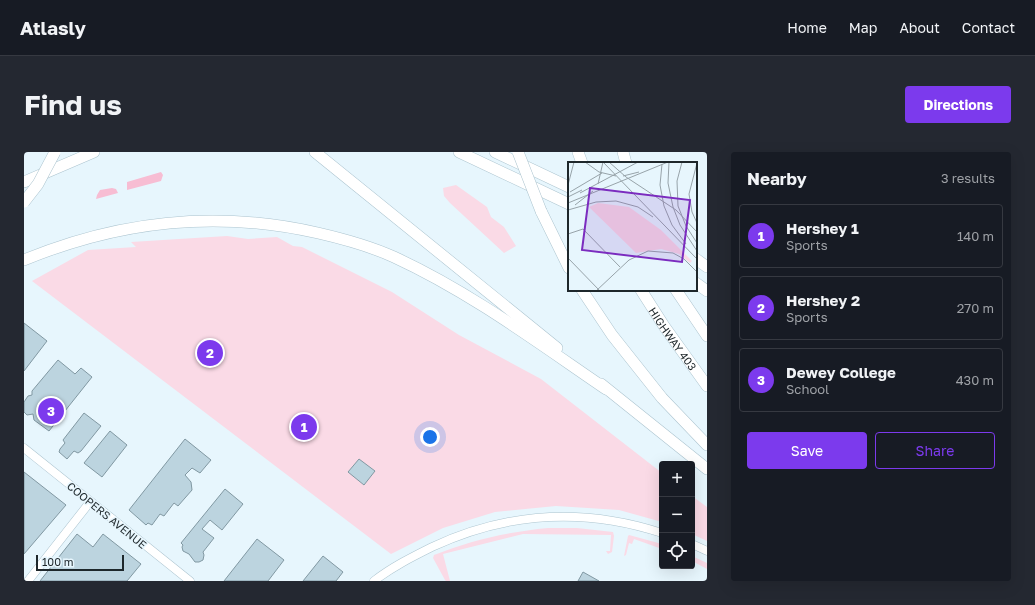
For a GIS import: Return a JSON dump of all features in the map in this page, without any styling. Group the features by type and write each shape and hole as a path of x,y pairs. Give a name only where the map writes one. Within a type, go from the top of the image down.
{"highway":[{"path":"24,202 38,184 55,152"},
{"path":"24,182 94,152"},
{"path":"315,152 606,389 707,469"},
{"path":"459,152 568,204"},
{"path":"495,152 568,187"},
{"path":"518,152 541,211 568,266"},
{"path":"623,152 626,162"},
{"path":"24,260 76,241 108,233 178,222 241,222 271,224 310,231 363,245 392,256 432,276 472,298 606,389"},
{"path":"697,260 707,267"},
{"path":"697,284 707,291"},
{"path":"583,291 612,335 662,398 707,445"},
{"name":"HIGHWAY 403","path":"643,291 664,326 707,386"},
{"path":"677,291 707,336"}],"street":[{"name":"COOPERS AVENUE","path":"24,448 190,581"},
{"path":"28,581 90,502"},
{"path":"374,581 410,558 443,542 488,526 526,519 562,516 582,517 622,521 659,532"},
{"path":"695,545 707,551"}],"shaded area":[{"path":"161,172 163,175 161,181 127,190 127,182"},
{"path":"456,185 487,207 491,217 504,227 516,246 504,253 450,203 444,196 443,188"},
{"path":"112,188 116,189 118,193 96,199 100,190"},
{"path":"227,236 248,239 277,237 293,246 302,247 392,292 459,335 541,379 659,471 659,521 619,510 556,506 495,512 443,528 391,554 32,281 88,250 136,247 131,242"},
{"path":"695,498 707,507 707,541 695,535"},
{"path":"548,528 577,528 613,532 612,552 608,554 606,551 610,551 611,535 523,534 443,554 450,581 445,580 433,558 434,555 476,541 504,534"},
{"path":"628,536 659,543 659,548 634,539 632,544 629,543 626,555 624,556"},
{"path":"695,557 707,563 707,569 695,563"}],"building":[{"path":"24,323 47,341 24,371"},
{"path":"58,360 75,374 81,368 92,377 49,431 34,420 33,414 27,415 24,412 24,402 28,396 32,395 32,391"},
{"path":"84,413 101,426 81,451 78,453 74,451 67,459 59,452 65,443 63,440"},
{"path":"110,431 127,445 102,477 84,463"},
{"path":"185,439 211,460 200,473 192,468 185,475 191,482 192,490 178,506 174,503 164,516 160,514 152,525 148,523 146,525 129,510"},
{"path":"359,459 375,471 364,485 348,472"},
{"path":"24,472 66,505 24,554"},
{"path":"225,489 243,504 222,530 210,520 202,529 214,538 203,552 203,560 195,562 189,554 183,551 183,545 181,543"},
{"path":"77,534 93,547 103,534 141,564 127,581 40,581"},
{"path":"257,539 284,560 268,581 224,581"},
{"path":"323,556 343,572 336,581 303,581"},
{"path":"583,572 599,581 578,581"}],"place":[{"name":"Hershey 2","path":"210,353"},
{"name":"Dewey College","path":"51,411"},
{"name":"Hershey 1","path":"304,427"}]}
